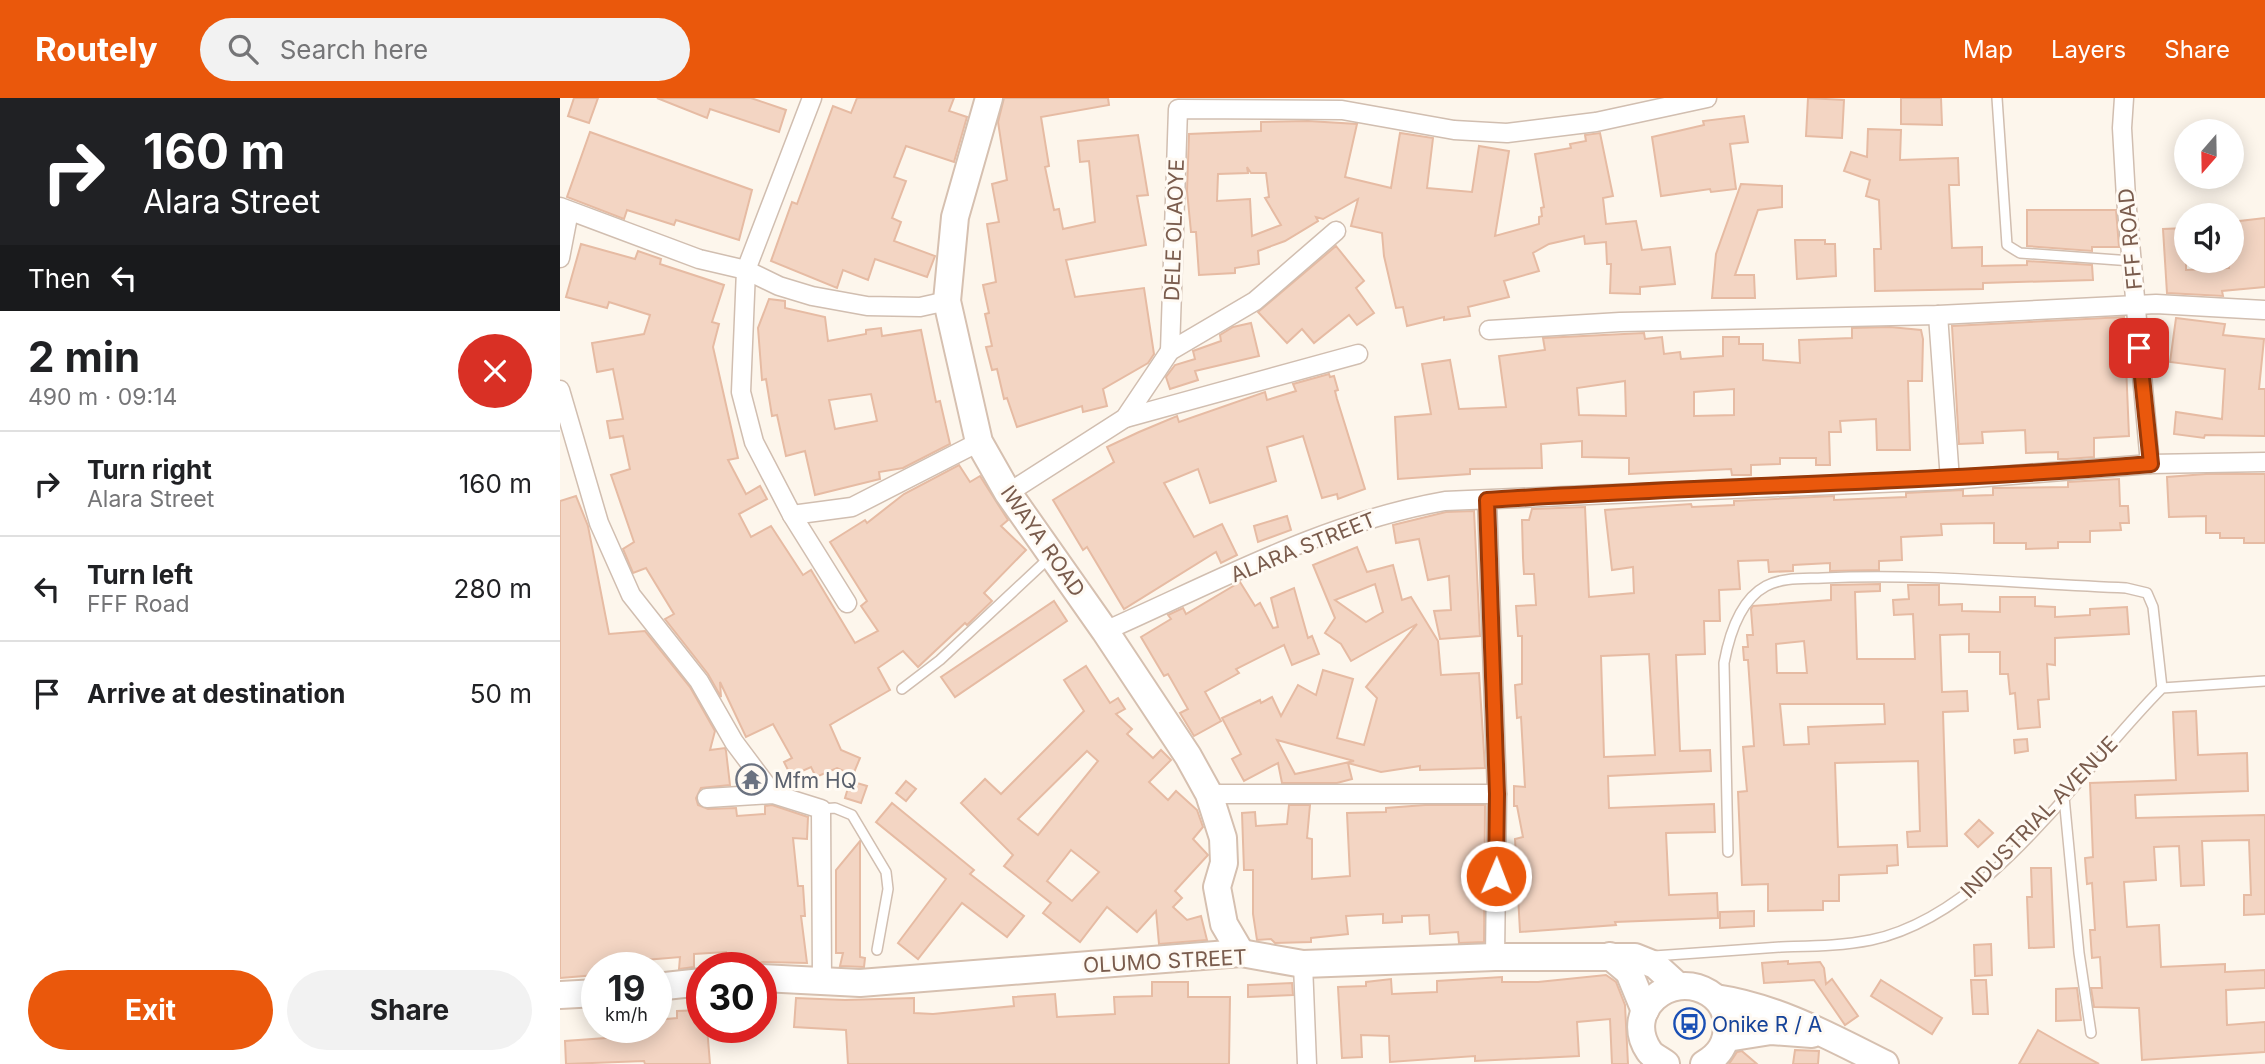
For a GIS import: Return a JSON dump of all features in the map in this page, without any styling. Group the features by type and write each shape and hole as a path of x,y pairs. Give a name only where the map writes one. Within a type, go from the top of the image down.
{"street":[{"path":"812,98 746,270 741,392 754,442 792,516 847,603"},
{"name":"IWAYA ROAD","path":"989,98 955,217 947,301 979,442 1008,493 1105,631 1209,794 1223,838 1224,863 1217,887 1224,924 1241,953"},
{"name":"DELE OLAOYE","path":"1170,352 1178,108 1342,110 1454,130 1507,132 1596,122 1707,98"},
{"name":"FFF ROAD","path":"2124,98 2122,128 2135,305 2151,464"},
{"path":"560,258 564,209 699,259 746,270 779,286 834,301 920,307 947,301"},
{"path":"1125,418 1170,352 1255,301 1336,232"},
{"path":"1489,330 1620,322 1938,315 2135,305 2264,310"},
{"path":"1938,315 1950,480"},
{"path":"1008,493 1125,418 1358,354"},
{"path":"560,390 599,523 631,595 699,681 734,741 773,794"},
{"path":"792,516 852,507 979,442"},
{"name":"ALARA STREET","path":"1105,631 1303,542 1399,509 1445,500 1950,480 2151,464 2265,462"},
{"path":"1487,500 1497,794 1495,957"},
{"path":"707,798 773,794 821,808 822,981"},
{"path":"1209,794 1497,794"},
{"name":"OLUMO STREET","path":"777,979 860,983 1241,953 1303,964 1495,957 1623,957"},
{"path":"1623,957 1655,965 1677,985"},
{"path":"1623,957 1644,1010 1642,1032 1654,1060"},
{"path":"1303,964 1307,1064"},
{"path":"1644,1010 1658,993 1677,985 1698,986 1716,998 1746,1002 1783,1014 1885,1064"},
{"path":"560,995 581,994"},
{"path":"1704,1064 1716,1057 1727,1038 1727,1017 1716,998"},
{"path":"1727,1038 1771,1031 1824,1034"}],"lane":[{"path":"1997,98 2007,244 2020,253 2132,261"},
{"path":"902,689 940,660 1053,555"},
{"path":"1728,852 1724,663 1729,638 1750,600 1765,587 1782,581 1851,577 1979,579 2126,588 2147,593 2153,607 2162,688 2265,681"},
{"name":"INDUSTRIAL AVENUE","path":"1623,957 1840,944 1906,930 1938,915 1965,897 2064,797 2162,688"},
{"path":"2064,797 2079,953 2091,1033"},
{"path":"821,808 835,808 852,815 886,872 888,889 877,950"}],"building":[{"path":"574,98 598,98 589,123 568,116"},
{"path":"657,98 751,98 786,110 779,132 710,109 707,118"},
{"path":"857,98 954,98 949,111 967,117 954,162 906,146 894,177 906,181 892,218 901,222 894,241 935,256 927,277 875,259 868,280 843,270 837,288 771,261 792,202 797,204 833,106 851,113"},
{"path":"1004,98 1108,98 1109,105 1041,117 1049,166 1045,167 1054,210 1059,209 1063,229 1095,222 1089,161 1080,162 1078,141 1138,135 1148,195 1137,196 1146,245 1066,260 1075,297 1144,288 1154,354 1148,363 1103,389 1107,406 1083,412 1082,406 1017,427 1007,398 1004,399 997,369 992,370 986,347 992,346 985,314 989,313 983,285 996,282 987,224 999,222 992,184 1007,180 998,122"},
{"path":"1808,98 1844,100 1842,138 1806,136"},
{"path":"1901,98 1941,98 1942,125 1901,124"},
{"path":"1744,116 1748,142 1730,144 1736,189 1711,192 1710,189 1661,196 1652,137 1704,125 1703,121"},
{"path":"1261,122 1357,124 1345,177 1391,188 1400,133 1433,138 1427,188 1472,192 1479,146 1509,151 1495,236 1539,224 1541,208 1544,207 1535,154 1571,148 1570,144 1586,141 1585,135 1600,133 1613,196 1603,198 1606,224 1636,221 1642,250 1670,247 1675,284 1640,287 1640,294 1610,293 1611,264 1607,264 1606,242 1585,244 1584,236 1549,244 1533,253 1539,271 1504,281 1509,297 1468,307 1470,316 1444,320 1444,317 1407,326 1403,307 1396,308 1384,256 1382,233 1351,226 1358,199 1323,219 1316,217 1318,221 1285,241 1258,251 1259,264 1235,268 1235,273 1199,275 1196,232 1191,232 1187,191 1189,134 1261,131","holes":["1247,167 1251,173 1266,173 1269,197 1265,198 1281,225 1252,236 1250,199 1217,201 1218,174 1248,173"]},
{"path":"1868,129 1901,130 1900,160 1958,158 1959,185 1949,185 1952,248 1982,247 1982,266 2027,265 2027,261 2092,265 2093,280 1983,283 1983,289 1875,291 1874,249 1881,249 1879,200 1866,196 1870,180 1844,171 1851,152 1867,157"},
{"path":"590,132 752,190 739,240 676,220 674,225 627,210 624,219 567,197"},
{"path":"1741,184 1782,186 1782,207 1758,210 1735,275 1754,275 1755,298 1712,298 1716,254"},
{"path":"2027,210 2116,210 2119,247 2092,247 2092,251 2027,246"},
{"path":"2265,218 2265,287 2222,291 2223,296 2167,293 2163,229 2174,229 2174,273 2244,273 2244,220"},
{"path":"1795,240 1825,240 1825,244 1835,244 1836,276 1797,279"},
{"path":"581,244 635,259 638,251 661,259 660,264 724,285 712,322 719,324 713,347 738,458 728,460 746,494 760,486 767,499 739,514 751,537 771,526 803,575 811,570 855,643 878,631 861,606 867,601 830,542 865,520 867,523 904,494 959,465 970,482 980,476 1008,520 1001,526 1026,550 984,593 992,601 967,625 965,623 918,667 903,651 878,668 890,690 830,725 841,750 860,758 853,775 837,768 816,777 811,767 791,776 784,762 792,758 773,724 746,737 720,682 721,697 708,674 665,619 674,614 646,568 633,573 623,549 634,542 611,475 630,469 623,436 610,438 607,421 623,419 613,369 597,372 592,343 644,334 650,315 609,302 607,308 566,297"},
{"path":"1336,246 1364,281 1356,288 1374,313 1357,325 1349,315 1314,343 1302,329 1287,343 1258,312"},
{"path":"769,299 785,301 785,308 825,317 828,341 866,334 866,330 881,328 882,336 921,330 936,402 940,401 950,444 903,468 879,472 880,479 815,495 805,451 786,456 777,415 772,416 766,379 762,380 758,328","holes":["871,394 877,421 835,429 829,400"]},
{"path":"2124,317 2129,436 2094,438 2094,457 2067,459 2058,459 2058,452 2026,453 2025,430 1982,432 1983,443 1959,444 1952,326"},
{"path":"2176,318 2225,324 2223,335 2264,339 2259,389 2265,389 2265,436 2205,435 2204,438 2174,434 2176,412 2222,419 2225,369 2170,362"},
{"path":"1251,323 1259,356 1195,371 1198,380 1170,389 1166,377 1175,365 1195,359 1193,351 1221,341 1220,335 1233,327"},
{"path":"1890,327 1921,330 1922,381 1908,381 1910,450 1877,450 1876,419 1840,421 1841,432 1829,432 1830,465 1816,465 1816,458 1780,458 1780,464 1751,465 1751,475 1732,475 1731,469 1629,474 1629,458 1582,457 1582,441 1541,444 1542,468 1470,469 1470,474 1398,479 1395,417 1431,414 1422,364 1450,360 1459,409 1506,407 1499,356 1545,350 1543,338 1644,333 1645,339 1662,337 1664,354 1680,352 1681,359 1723,356 1723,337 1739,337 1739,344 1763,344 1763,360 1800,363 1799,340 1852,338 1852,328","holes":["1625,381 1626,416 1579,415 1577,388","1734,389 1734,415 1694,416 1694,392"]},
{"path":"1329,374 1330,377 1334,376 1338,390 1335,391 1337,399 1365,489 1338,499 1337,494 1322,498 1303,436 1267,447 1276,481 1210,503 1198,469 1164,483 1194,537 1222,524 1237,555 1221,563 1216,552 1124,609 1087,547 1083,550 1053,500 1114,462 1107,447 1139,432 1177,416 1179,422 1265,392 1267,400 1296,391 1293,384"},
{"path":"2265,474 2265,543 2244,543 2244,538 2220,538 2220,533 2206,533 2206,516 2169,517 2167,477"},
{"path":"2119,479 2120,506 2128,506 2129,523 2120,523 2121,530 2090,531 2090,542 2058,542 2058,548 2026,549 2026,543 1994,543 1994,523 1941,524 1942,535 1901,537 1902,560 1879,561 1879,570 1830,571 1830,563 1793,565 1793,571 1769,572 1768,560 1738,561 1740,589 1719,590 1720,621 1704,621 1705,654 1676,655 1680,751 1710,750 1711,771 1608,776 1609,808 1714,804 1715,832 1666,833 1669,895 1717,893 1718,918 1615,922 1616,925 1520,932 1515,839 1523,837 1517,806 1514,806 1514,786 1525,787 1521,717 1517,718 1515,685 1522,684 1522,636 1518,636 1516,606 1536,605 1534,574 1524,574 1523,558 1522,520 1529,520 1532,509 1585,507 1589,597 1634,593 1633,567 1612,570 1605,510 1691,504 1692,507 1734,505 1734,501 1834,496 1834,500 1906,497 1906,493 1963,490 1963,496 1993,495 1993,488 2068,487 2068,482","holes":["1649,654 1655,755 1604,757 1601,656"]},
{"path":"576,496 588,526 609,634 645,631 690,687 715,731 710,750 725,748 730,785 701,788 696,798 698,805 708,809 736,808 737,816 765,814 765,806 772,805 808,817 807,839 793,838 798,886 803,886 805,916 801,916 807,963 777,962 777,952 686,952 686,968 679,969 680,957 672,958 672,952 581,952 581,976 560,978 560,501"},
{"path":"1474,511 1480,636 1440,639 1434,611 1451,610 1449,576 1428,580 1419,539 1396,543 1393,525 1446,512"},
{"path":"1287,516 1291,530 1258,542 1254,526"},
{"path":"1357,547 1367,572 1393,565 1402,600 1411,597 1438,641 1441,675 1479,673 1485,768 1420,770 1420,766 1381,772 1348,763 1352,779 1337,783 1282,783 1278,763 1244,781 1232,759 1241,754 1222,718 1272,697 1281,716 1298,685 1316,695 1323,670 1353,679 1337,738 1364,745 1377,698 1366,687 1417,624 1351,661 1341,644 1325,633 1335,618 1313,565","holes":["1375,584 1383,612 1366,622 1335,600","1277,740 1354,761 1295,774"]},
{"path":"1240,582 1255,606 1260,603 1273,628 1278,627 1271,598 1294,588 1308,638 1312,636 1319,654 1292,665 1284,645 1236,669 1239,673 1205,692 1221,721 1194,736 1180,713 1188,709 1168,674 1164,676 1141,637 1171,619 1168,615 1183,608 1186,614"},
{"path":"1880,584 1880,591 1855,592 1857,659 1915,659 1913,614 1894,615 1893,600 1909,599 1908,585 1939,585 1939,605 1962,604 1962,611 2000,612 2000,597 2035,597 2035,606 2055,607 2055,617 2090,615 2090,609 2127,607 2129,634 2055,638 2055,665 2047,664 2049,699 2038,700 2040,727 2018,729 2015,693 2010,694 2008,674 2000,674 2000,652 1969,652 1969,634 1940,635 1942,692 1967,691 1968,711 1943,712 1947,846 1908,847 1907,832 1920,831 1918,761 1835,763 1838,847 1897,845 1898,865 1887,866 1887,873 1839,875 1839,901 1823,901 1823,910 1768,911 1768,884 1742,885 1738,792 1747,791 1743,747 1754,746 1748,660 1744,660 1743,647 1748,647 1747,635 1753,635 1753,606 1831,600 1831,585","holes":["1804,641 1807,673 1777,673 1776,644","1780,704 1884,704 1885,724 1808,727 1809,744 1784,745"]},
{"path":"1054,601 1067,621 955,697 941,677"},
{"path":"1086,666 1110,703 1118,698 1125,709 1116,714 1132,729 1127,734 1153,758 1161,750 1171,760 1149,782 1168,800 1176,791 1197,810 1203,827 1193,839 1208,855 1175,891 1182,898 1173,907 1187,920 1201,916 1207,940 1159,944 1156,911 1137,932 1107,907 1080,942 1043,913 1051,903 1004,866 1013,855 961,803 985,779 1001,794 1084,711 1064,680","holes":["1087,751 1098,761 1038,835 1018,819","1071,850 1099,872 1072,901 1047,881"]},
{"path":"2196,711 2198,755 2247,753 2248,791 2135,795 2136,818 2265,815 2265,914 2244,915 2244,895 2251,895 2249,840 2202,841 2204,885 2181,886 2179,846 2154,847 2156,880 2124,882 2127,927 2159,925 2161,967 2225,964 2225,972 2265,970 2265,988 2226,990 2227,1025 2265,1022 2265,1052 2142,1060 2139,1008 2094,1007 2091,988 2102,988 2100,957 2092,958 2090,930 2095,930 2092,883 2087,884 2085,858 2093,857 2090,783 2176,780 2173,712"},
{"path":"2027,739 2028,751 2015,753 2014,740"},
{"path":"850,781 867,786 861,803 845,798"},
{"path":"906,781 916,789 906,801 896,793"},
{"path":"892,803 974,870 970,874 1024,916 1007,937 962,903 918,959 898,943 946,879 876,822"},
{"path":"1289,805 1310,805 1307,838 1312,839 1312,879 1350,876 1347,813 1386,812 1386,808 1425,805 1485,805 1484,942 1459,943 1458,932 1430,934 1429,915 1402,916 1402,922 1383,923 1383,914 1346,916 1348,934 1311,938 1311,942 1275,943 1271,939 1257,940 1253,914 1253,870 1244,870 1242,813 1255,812 1256,826 1287,824"},
{"path":"1979,820 1993,833 1978,847 1965,834"},
{"path":"860,841 860,957 865,958 864,967 840,966 843,953 836,953 836,870"},
{"path":"2031,868 2051,868 2054,947 2029,948 2027,897 2032,897"},
{"path":"1754,911 1754,926 1720,928 1720,912"},
{"path":"1991,944 1992,975 1975,976 1974,945"},
{"path":"1788,961 1788,964 1820,962 1824,968 1826,984 1832,979 1858,1016 1845,1025 1814,980 1764,983 1762,963"},
{"path":"1606,975 1616,982 1625,1005 1628,1064 1612,1064 1610,1019 1577,1022 1579,1056 1475,1061 1475,1056 1390,1062 1389,1036 1361,1035 1362,1057 1342,1058 1338,987 1366,986 1366,982 1391,979 1392,994 1437,992 1437,981 1502,977 1502,982 1538,982"},
{"path":"1881,980 1942,1018 1932,1034 1871,996"},
{"path":"1971,980 1986,980 1988,1014 1973,1014"},
{"path":"1152,982 1188,982 1188,997 1230,997 1229,1064 848,1064 846,1030 794,1027 796,998 914,998 914,1013 933,1014 1014,1006 1013,997 1055,994 1057,1017 1115,1014 1114,997 1152,996"},
{"path":"1292,983 1293,995 1248,997 1248,985"},
{"path":"2077,988 2081,1020 2056,1021 2056,989"},
{"path":"677,1011 686,1011 686,1043 708,1043 710,1064 645,1064 644,1061 566,1064 565,1041 672,1043 672,1018 677,1018"},
{"path":"2038,1030 2066,1046 2099,1064 2019,1064"},
{"path":"1795,1050 1819,1051 1818,1064 1793,1064"},
{"path":"1742,1051 1757,1064 1729,1064 1737,1052"}],"place":[{"name":"Mfm HQ","path":"751,780"},
{"name":"Onike R / A","path":"1689,1024"}],"route":[{"path":"1496,876 1497,794 1487,500 1625,491 1950,480 2151,464 2139,348"}]}
